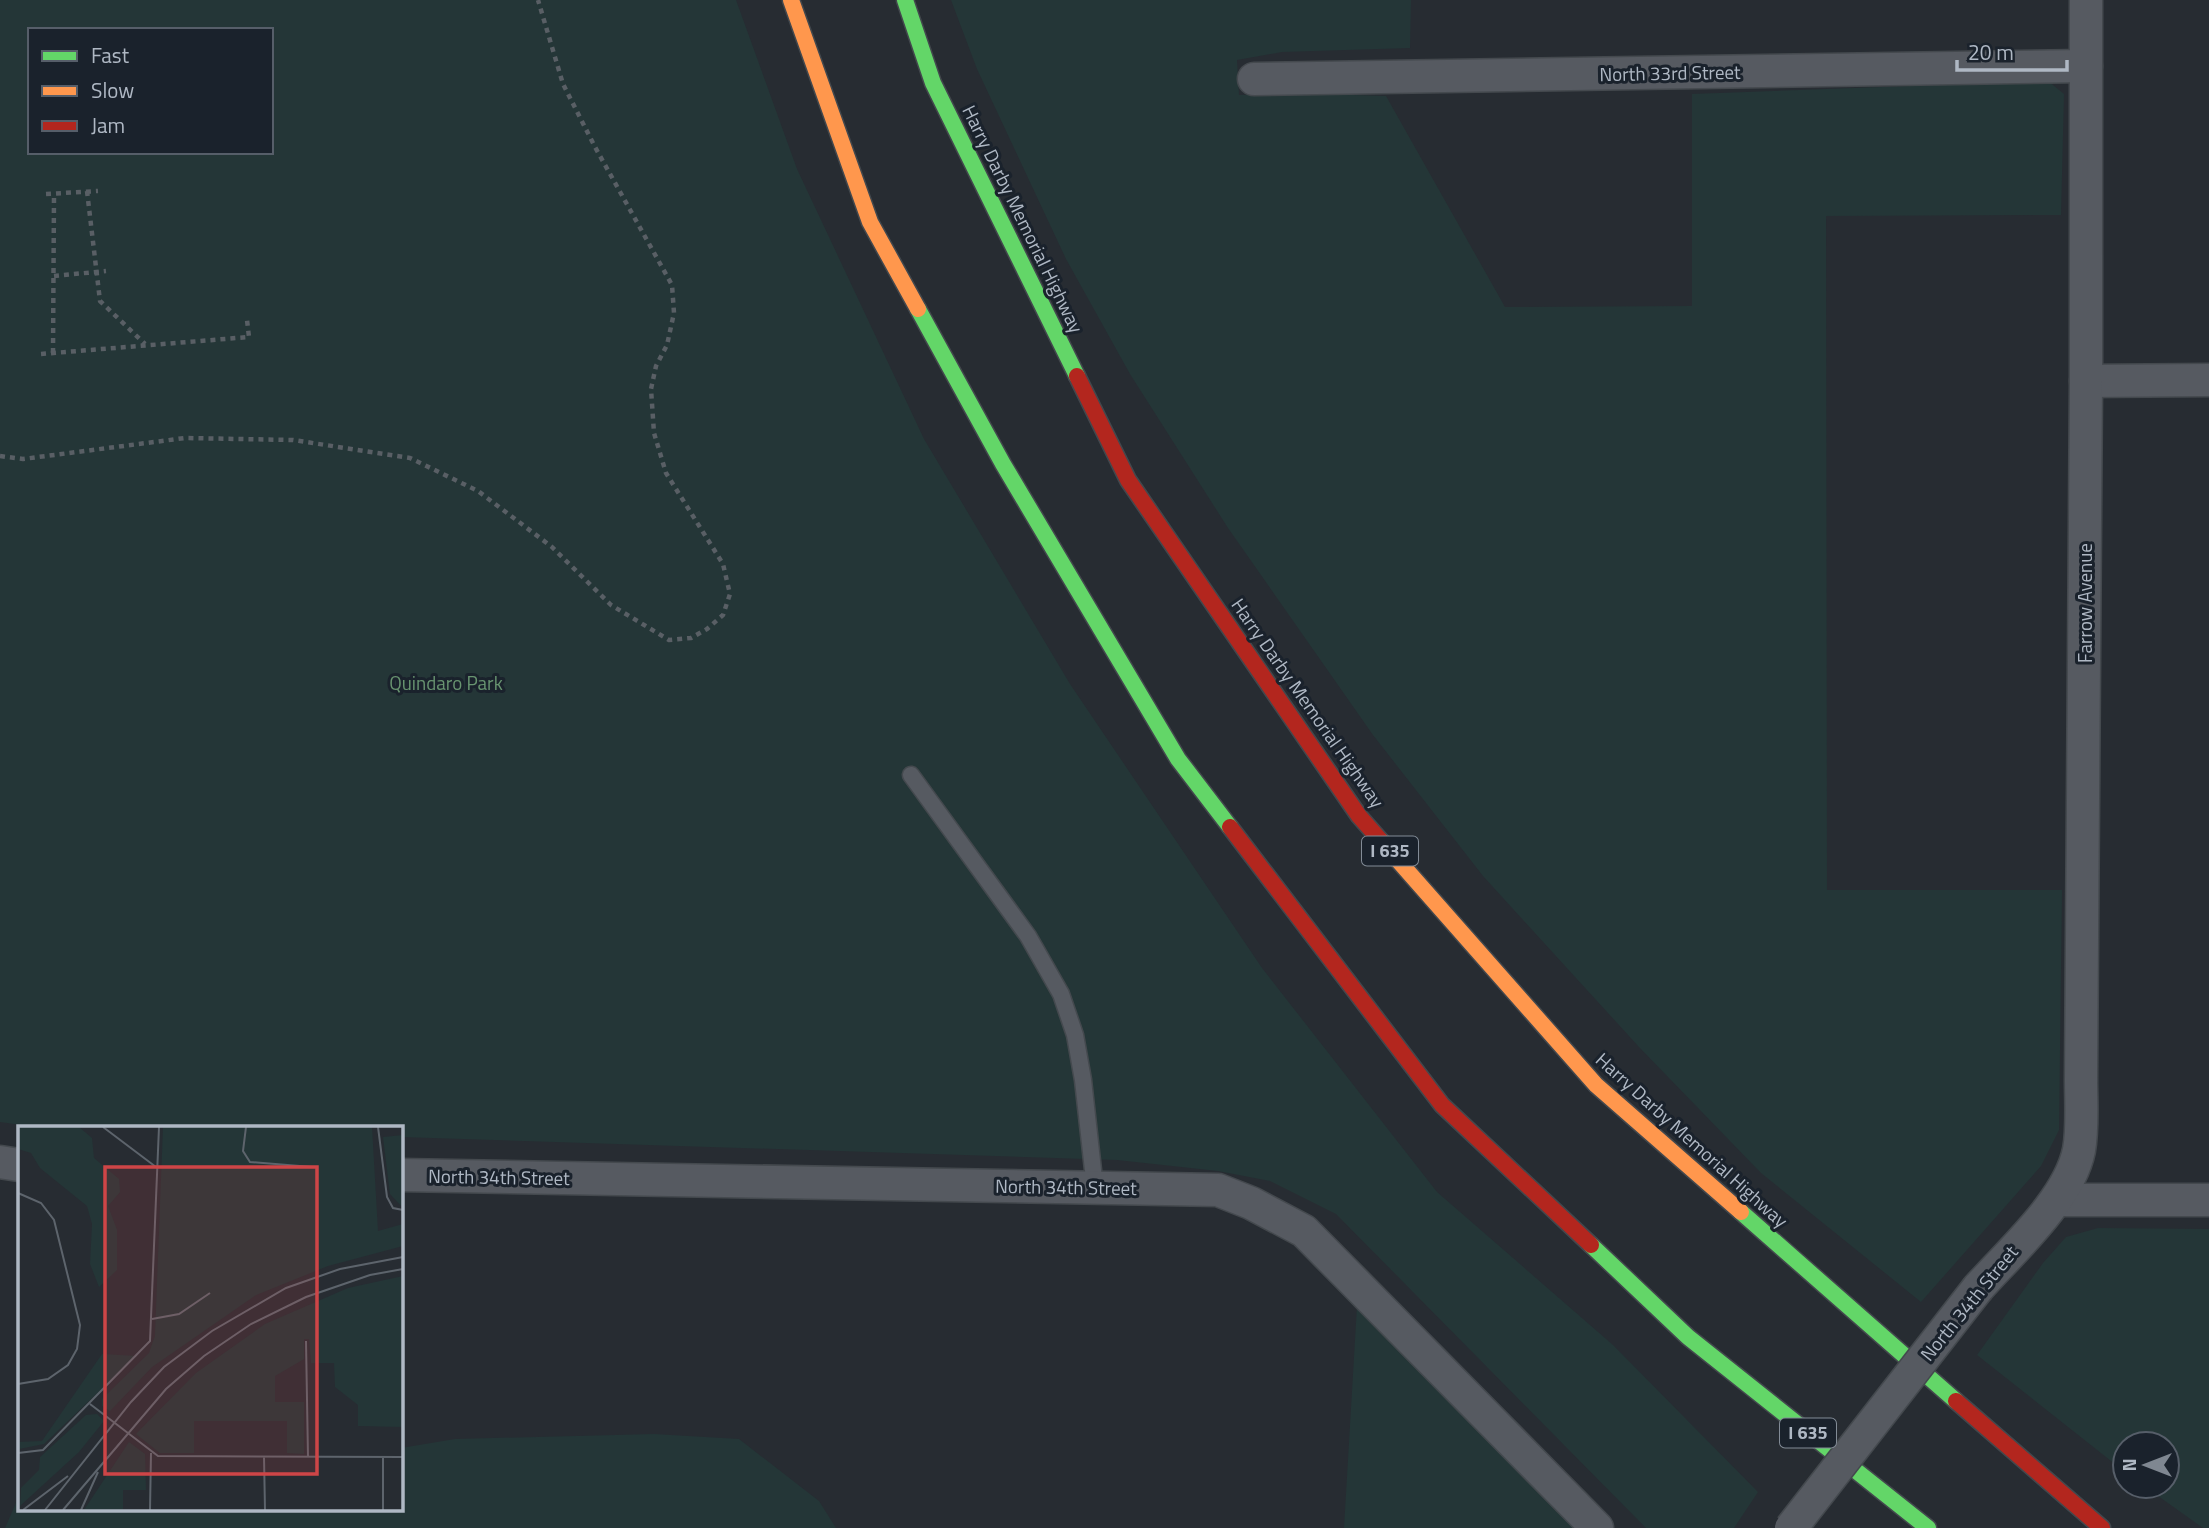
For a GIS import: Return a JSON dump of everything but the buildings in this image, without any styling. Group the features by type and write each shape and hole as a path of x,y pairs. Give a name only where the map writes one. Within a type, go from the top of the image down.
{"highway":[{"name":"I 635","path":"791,0 870,222 1003,464 1178,759 1442,1105 1688,1337 1928,1528"},
{"name":"Harry Darby Memorial Highway","path":"905,0 933,83 1128,480 1359,816 1596,1086 2102,1528"}],"street":[{"name":"Farrow Avenue","path":"2056,1200 2079,1149 2080,1135 2086,0"},
{"name":"North 33rd Street","path":"1254,79 2086,66"},
{"path":"2086,382 2209,380"},
{"path":"0,1162 18,1165"},
{"name":"North 34th Street","path":"402,1175 1219,1190 1251,1203 1304,1231 1597,1528"},
{"path":"2056,1200 2209,1200"},
{"name":"North 34th Street","path":"1791,1528 1978,1288 2056,1200"}],"lane":[{"path":"911,775 1028,936 1061,994 1074,1035 1083,1080 1095,1188"}],"path":[{"path":"0,457 23,458 185,438 293,440 410,458 478,491 552,547 611,605 669,640 691,638 707,629 723,615 730,594 723,564 666,473 654,433 651,389 656,366 667,345 674,313 672,285 595,147 564,83 538,0"},
{"path":"87,191 100,300 145,345"},
{"path":"46,194 98,191"},
{"path":"53,353 54,194"},
{"path":"54,276 106,271"},
{"path":"41,354 248,337 247,320"}],"green space":[{"name":"Quindaro Park","path":"0,0 736,0 797,169 924,439 1070,684 1262,968 1437,1192 1613,1345 1758,1492 1734,1528 1646,1528 1336,1214 1270,1181 1218,1171 1117,1160 402,1137 402,1126 22,1125 0,1122"},
{"path":"951,0 1411,0 1410,48 1282,52 1237,60 1239,95 1386,96 1505,307 1692,306 1692,94 2048,81 2064,94 2061,215 1826,216 1827,890 2062,890 2059,1130 2041,1166 1921,1302 1761,1173 1639,1047 1483,876 1373,735 1228,528 1130,374 1066,259 977,69"},
{"path":"2098,1228 2209,1229 2209,1528 2203,1528 2164,1500 2181,1500 2181,1430 2111,1430 2111,1461 1977,1355 2043,1263 2066,1237"},
{"path":"1357,1306 1575,1528 1344,1528"},
{"path":"654,1434 739,1439 819,1501 836,1528 5,1528 18,1498 18,1510 402,1510 402,1448 455,1439"}],"traffic: fast":[{"path":"905,0 933,83 1077,376"},
{"path":"918,309 1003,464 1178,759 1230,827"},
{"path":"1741,1212 1956,1401"},
{"path":"1591,1245 1688,1337 1928,1528"}],"traffic: slow":[{"path":"791,0 870,222 918,309"},
{"path":"1381,841 1596,1085 1741,1212"}],"traffic: jam":[{"path":"1077,376 1128,480 1359,816 1381,841"},
{"path":"1230,827 1442,1105 1591,1245"},
{"path":"1956,1401 2102,1528"}]}
